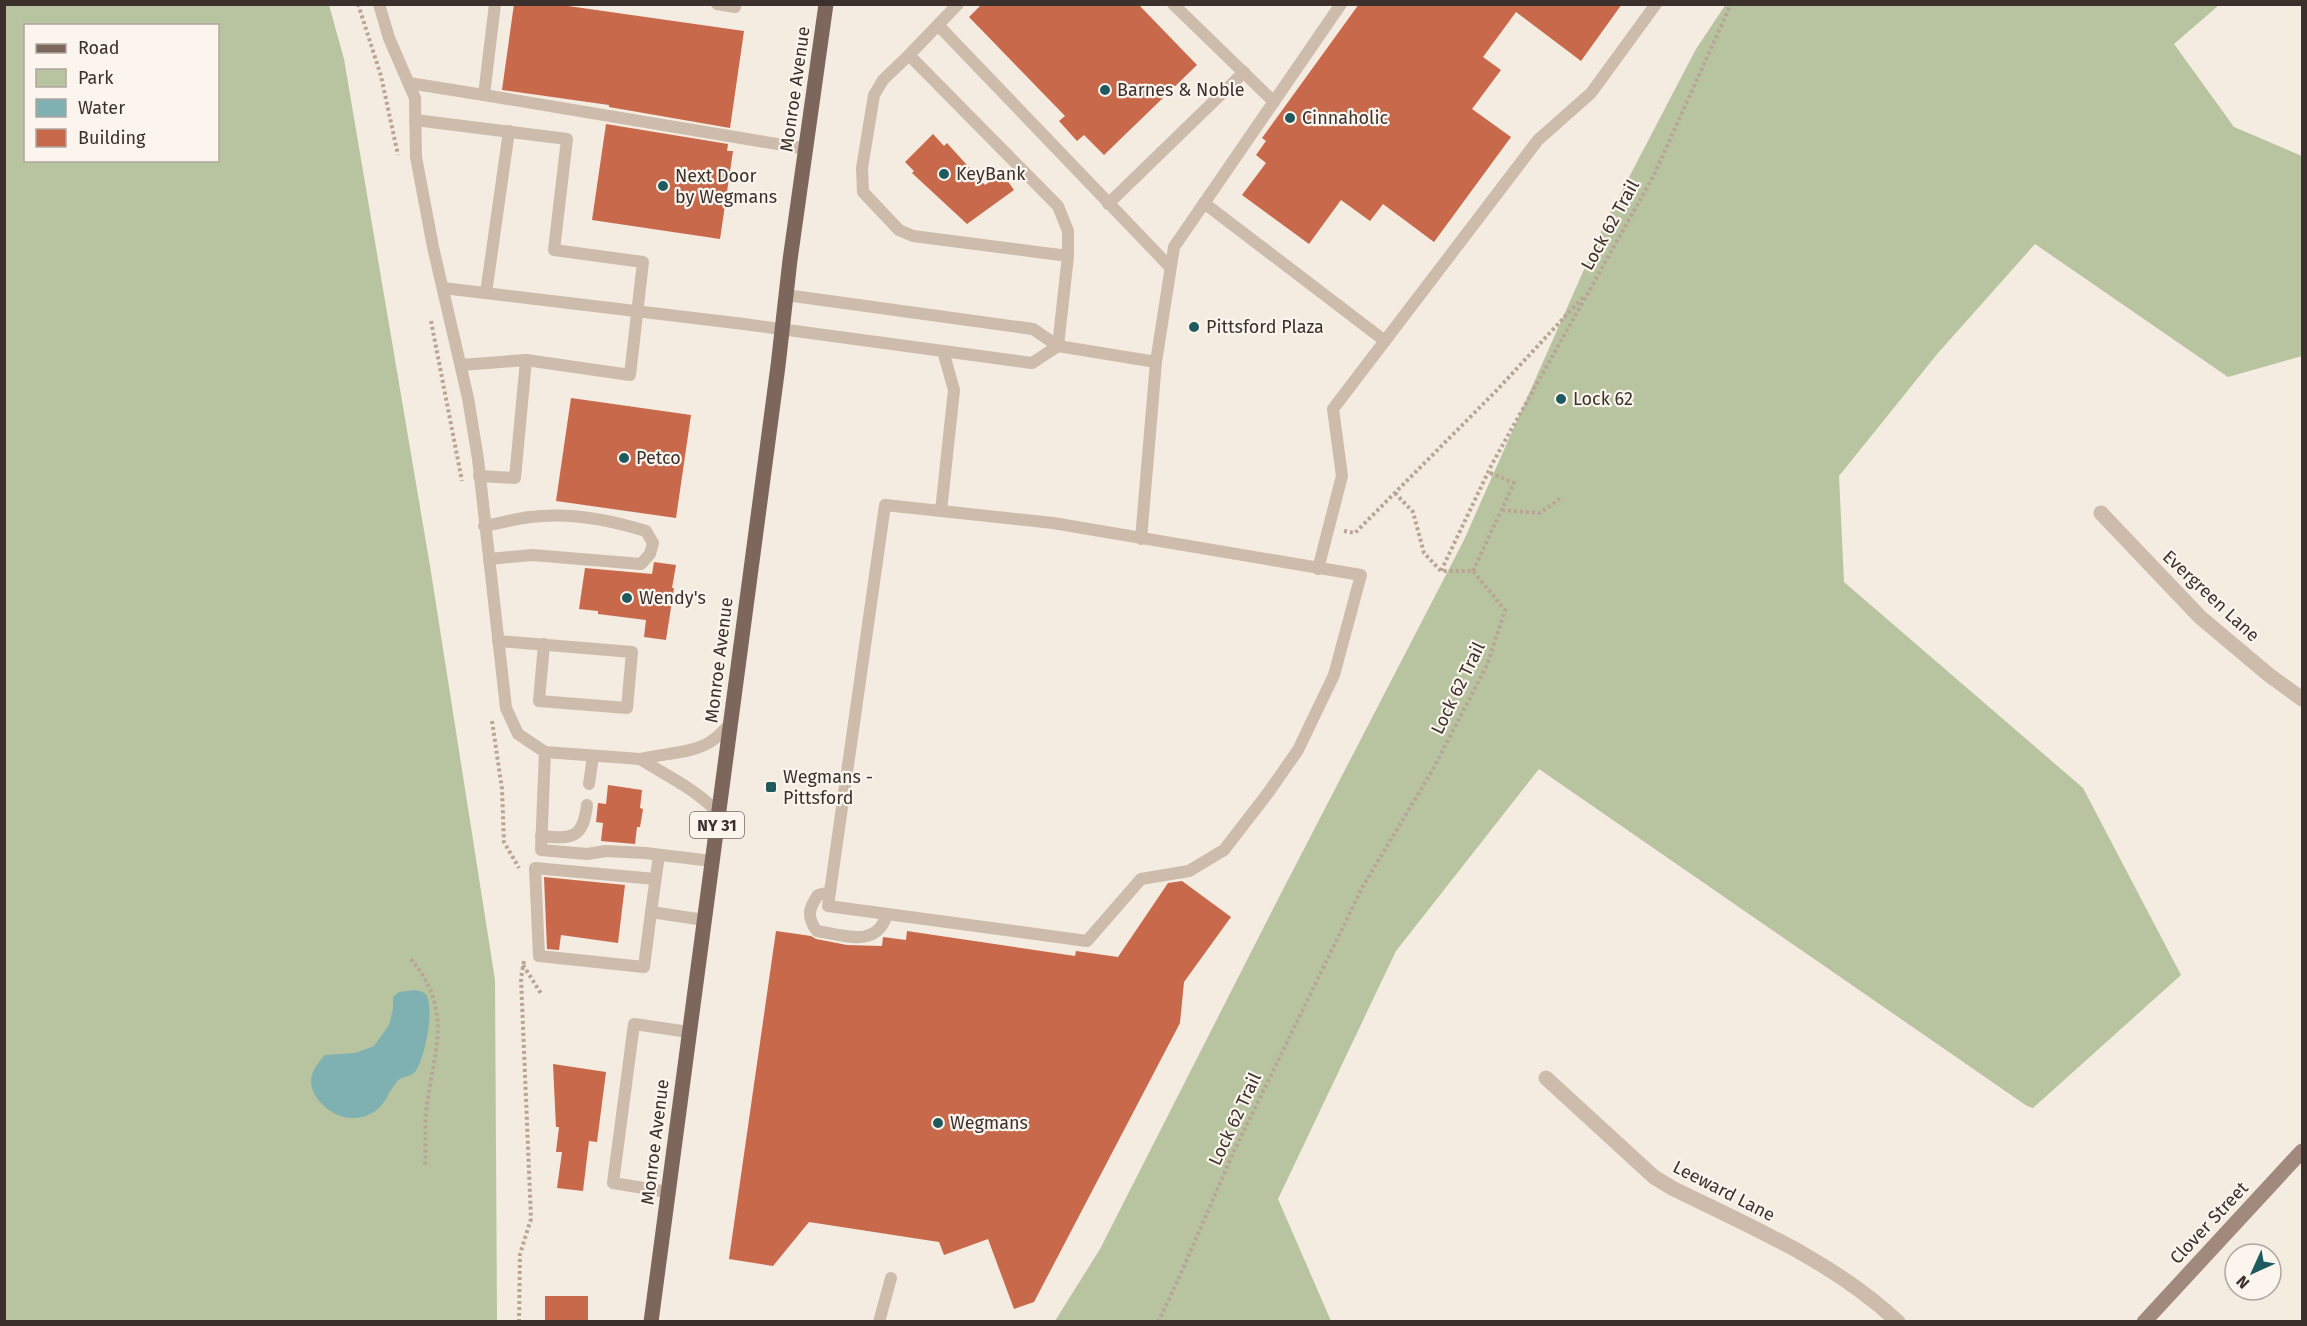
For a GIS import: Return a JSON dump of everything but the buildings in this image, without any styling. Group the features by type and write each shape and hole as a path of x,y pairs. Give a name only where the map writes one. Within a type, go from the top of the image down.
{"main road":[{"name":"Monroe Avenue","path":"651,1322 826,4"},
{"name":"Clover Street","path":"2144,1322 2302,1151"}],"street":[{"name":"Evergreen Lane","path":"2101,513 2200,617 2269,675 2302,699"},
{"name":"Leeward Lane","path":"1546,1078 1654,1177 1823,1264 1868,1295 1898,1322"}],"lane":[{"path":"379,4 390,38 415,98 416,157 468,398 506,708 518,734 545,752 640,759 691,750 712,741 730,724"},
{"path":"484,95 495,4"},
{"path":"717,4 735,7"},
{"path":"1173,4 1274,102"},
{"path":"1140,539 1156,362 1174,247 1341,4"},
{"path":"1318,569 1342,476 1334,409 1538,140 1591,93 1656,4"},
{"path":"956,5 883,80 874,95 862,168 863,192 898,230 913,236 1068,256"},
{"path":"938,25 1170,267"},
{"path":"909,55 1058,206 1068,231 1068,256 1058,346"},
{"path":"1108,204 1244,72"},
{"path":"409,83 807,148"},
{"path":"415,120 567,139 554,250 643,262 630,375 526,360 461,365"},
{"path":"486,293 509,131"},
{"path":"1204,203 1385,341"},
{"path":"443,288 783,329 1032,363 1058,346"},
{"path":"786,295 1033,329 1058,346 1156,362"},
{"path":"941,511 954,390 943,351"},
{"path":"479,476 515,478 526,360"},
{"path":"885,505 1053,523 1140,539 1361,575 1334,675 1298,750 1224,850 1189,871 1141,879 1087,941 828,906 885,505"},
{"path":"484,526 532,517 562,516 626,525 646,531 653,543 650,554 641,564 532,555 489,559"},
{"path":"498,641 544,644 632,652 627,708 539,701 544,644"},
{"path":"545,752 540,850 587,855 606,851 712,861"},
{"path":"589,784 593,756"},
{"path":"640,759 686,786 718,813"},
{"path":"541,836 567,839 577,834 585,822 587,805"},
{"path":"655,879 535,868 539,956 644,967 659,855"},
{"path":"830,892 818,895 811,905 810,922 817,931 859,938 871,935 884,926 887,914"},
{"path":"651,912 704,920"},
{"path":"668,1192 613,1183 634,1024 689,1032"},
{"path":"879,1322 891,1278"}],"path":[{"path":"358,4 381,76 400,162"},
{"name":"Lock 62 Trail","path":"1441,571 1488,472 1654,175 1731,4"},
{"path":"1329,527 1355,533 1497,390 1589,291"},
{"path":"431,320 462,484"},
{"path":"1395,493 1413,512 1424,553 1441,571 1473,571 1514,483 1488,472"},
{"path":"1502,510 1540,513 1560,499"},
{"name":"Lock 62 Trail","path":"1158,1322 1234,1151 1363,886 1432,771 1487,665 1505,610 1473,571"},
{"path":"491,714 502,789 504,842 520,871"},
{"path":"519,1322 520,1254 531,1219 521,978 526,952"},
{"path":"411,958 431,988 437,1009 437,1047 426,1113 425,1167"},
{"path":"523,965 542,995"}],"green space":[{"path":"1726,4 2219,5 2174,44 2234,127 2302,156 2302,356 2228,377 2035,244 1938,353 1839,476 1844,582 2083,788 2181,975 2033,1108 1539,769 1396,951 1278,1199 1331,1321 1055,1321 1100,1249 1464,540 1602,229 1696,49"},
{"path":"5,5 329,5 344,59 430,566 495,980 497,1321 5,1322"}],"water":[{"path":"415,990 427,996 429,1023 422,1057 415,1072 398,1080 381,1106 370,1114 353,1118 344,1117 328,1109 312,1089 311,1078 318,1064 325,1055 355,1053 374,1046 389,1025 393,997 399,992"}],"place":[{"name":"Barnes & Noble","path":"1105,90"},
{"name":"Cinnaholic","path":"1290,118"},
{"name":"KeyBank","path":"944,174"},
{"name":"Next Door by Wegmans","path":"663,186"},
{"name":"Pittsford Plaza","path":"1194,327"},
{"name":"Lock 62","path":"1561,399"},
{"name":"Petco","path":"624,458"},
{"name":"Wendy's","path":"627,598"},
{"name":"Wegmans - Pittsford","path":"771,787"},
{"name":"Wegmans","path":"938,1123"}]}
